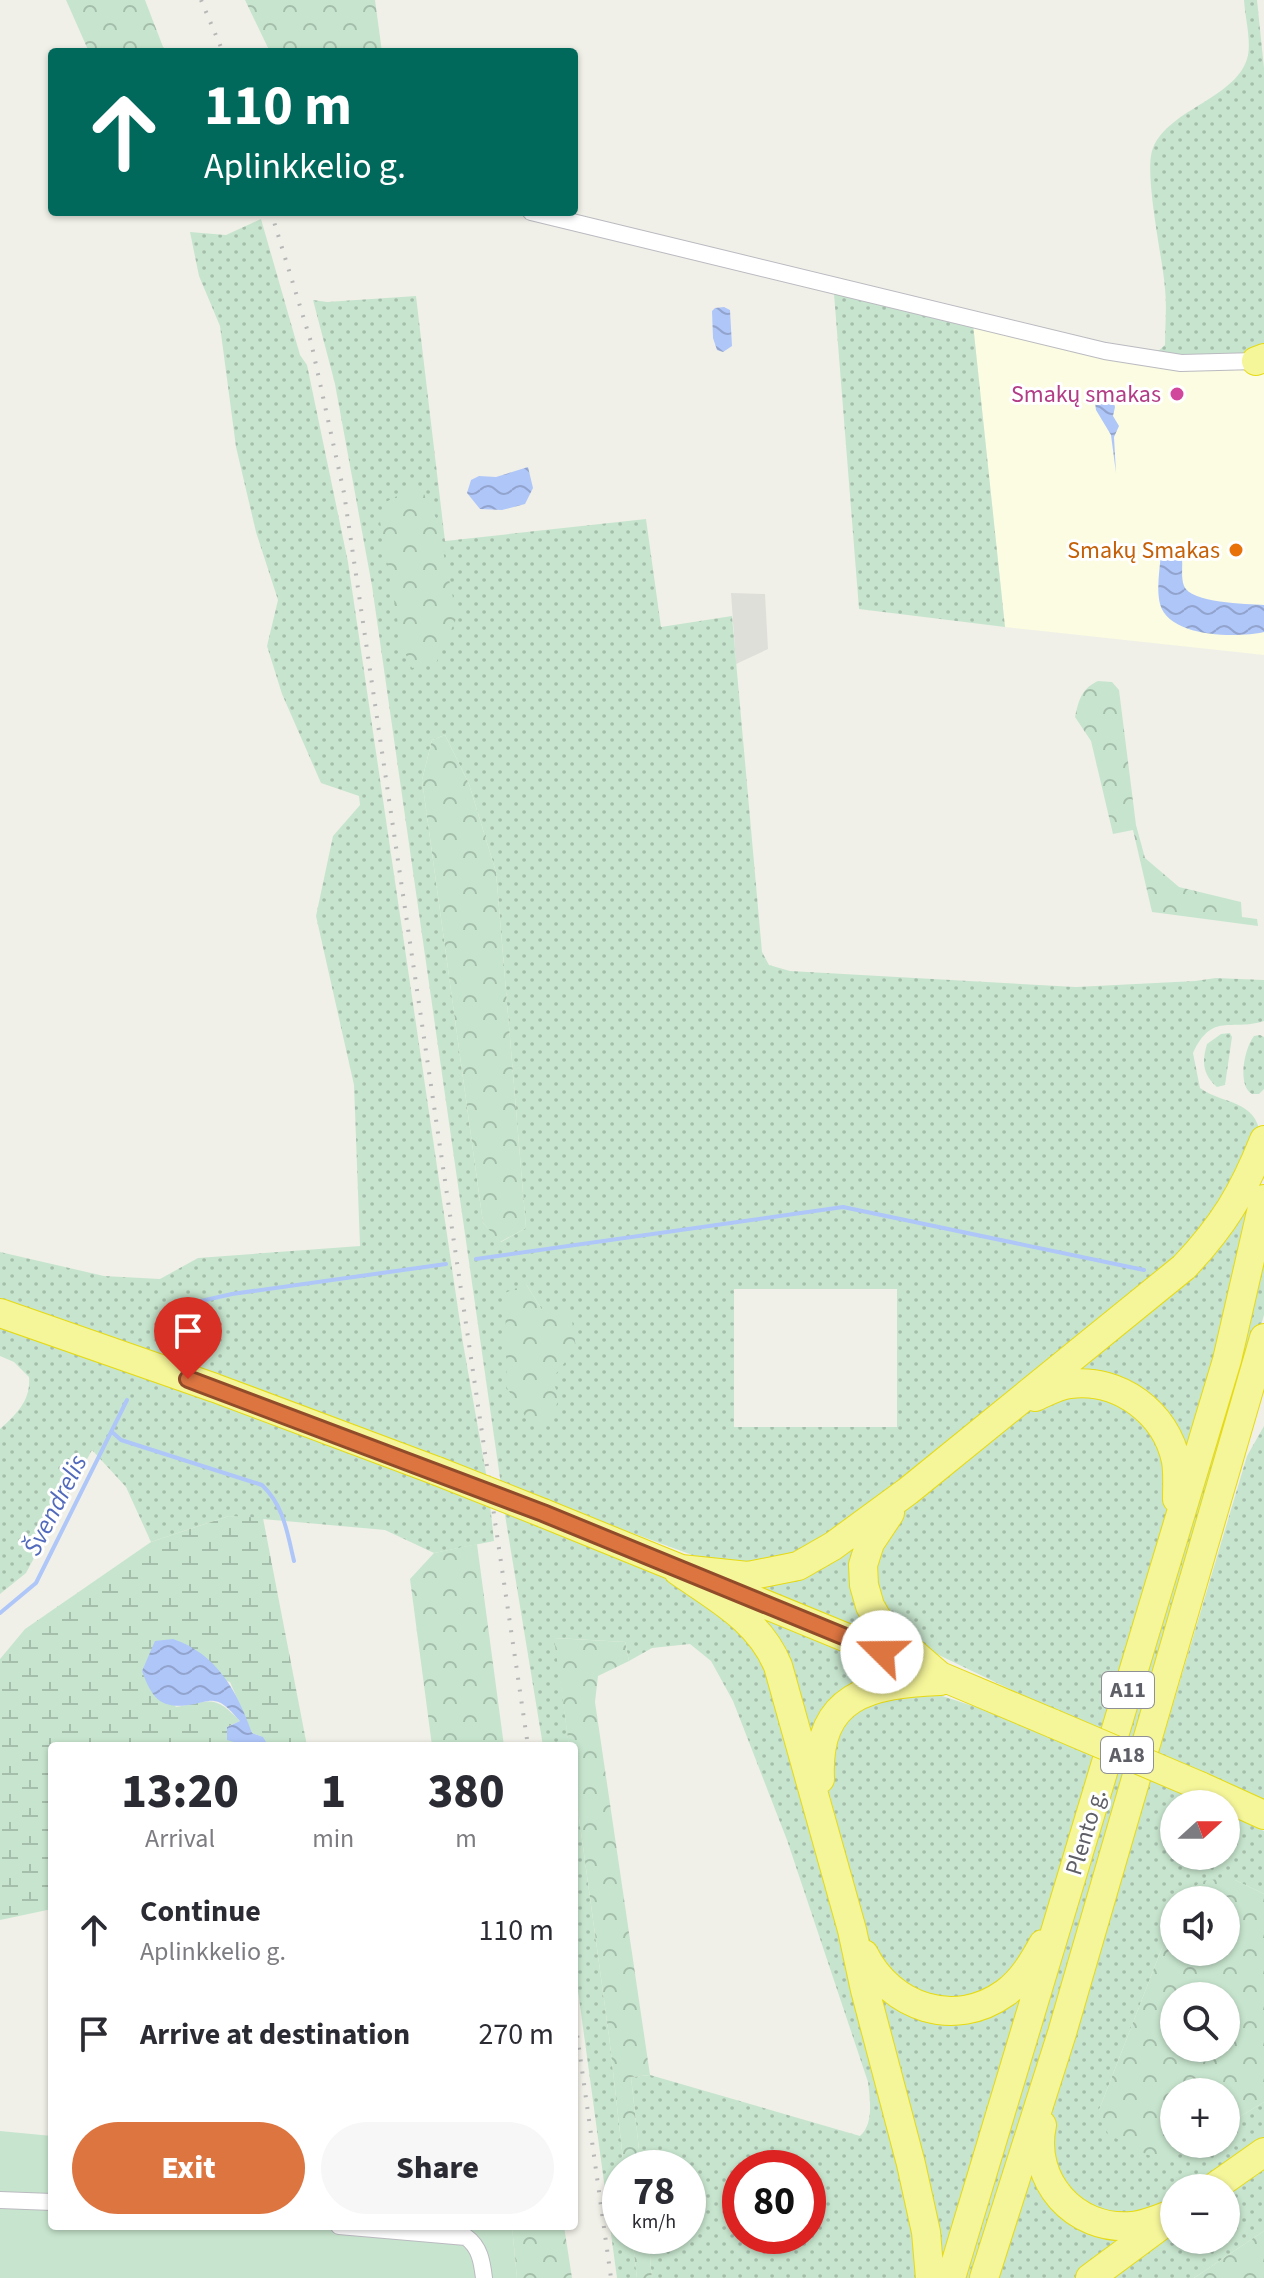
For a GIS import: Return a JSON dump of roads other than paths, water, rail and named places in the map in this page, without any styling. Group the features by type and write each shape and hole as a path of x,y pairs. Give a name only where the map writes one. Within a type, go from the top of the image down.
{"highway":[{"path":"675,1567 748,1576 798,1566 833,1546 908,1491 1184,1267 1214,1235 1239,1198 1264,1140"},
{"name":"Plento g.","path":"951,2278 1227,1360 1264,1199"},
{"name":"A18","path":"0,1313 215,1388 543,1513 1054,1724 1264,1815"},
{"name":"Plento g.","path":"984,2278 1062,2033 1264,1338"},
{"path":"1009,1409 1069,1384 1115,1390 1136,1400 1153,1415 1167,1436 1176,1462 1177,1527"},
{"path":"1226,1474 1264,1416"},
{"path":"908,1491 881,1523 870,1543 863,1565 864,1585 870,1606 881,1625 944,1678"},
{"path":"675,1567 744,1617 771,1648 790,1700 852,1930 923,2218 930,2278"},
{"path":"821,1816 819,1752 822,1739 837,1713 848,1702 872,1689 894,1683 944,1678"},
{"path":"852,1930 872,1970 885,1985 921,2006 954,2011 987,2004 1008,1992 1030,1968 1060,1916"},
{"path":"1062,2033 1038,2142 1046,2177 1056,2193 1076,2213 1100,2224 1134,2226 1160,2218"},
{"path":"1233,2174 1264,2152"},
{"path":"1090,2278 1160,2225"}],"street":[{"path":"548,216 1105,351 1181,363 1261,361"},
{"path":"0,2200 48,2202"},
{"path":"391,2230 457,2235 474,2243 484,2278"}],"water":[{"path":"724,307 730,310 732,346 723,352 717,350 713,338 712,311"},
{"path":"1106,395 1113,400 1113,416 1119,426 1114,437 1116,473 1111,435 1096,410 1095,402"},
{"path":"528,467 533,488 525,504 502,510 480,509 467,493 471,480 479,476 496,477"},
{"path":"1172,547 1181,553 1183,582 1189,592 1220,602 1264,605 1264,632 1238,635 1206,633 1176,624 1166,615 1159,598 1159,572 1161,552"},
{"path":"173,1639 202,1654 213,1664 240,1703 252,1733 263,1737 266,1742 227,1740 227,1727 240,1721 218,1702 174,1706 160,1701 150,1690 142,1671 155,1641"}],"waterway":[{"path":"476,1259 843,1207 1144,1270"},
{"path":"166,1326 174,1313 192,1303 232,1294 446,1264"},
{"name":"Švendrelis","path":"0,1613 36,1583 127,1400"},
{"path":"112,1432 121,1440 262,1485 280,1511 294,1561"}],"railway":[{"path":"201,0 221,48"},
{"path":"272,216 311,342 344,493 527,1742"},
{"path":"578,2041 611,2278"}],"place":[{"name":"Smakų smakas","path":"1177,394"},
{"name":"Smakų Smakas","path":"1236,550"}]}
